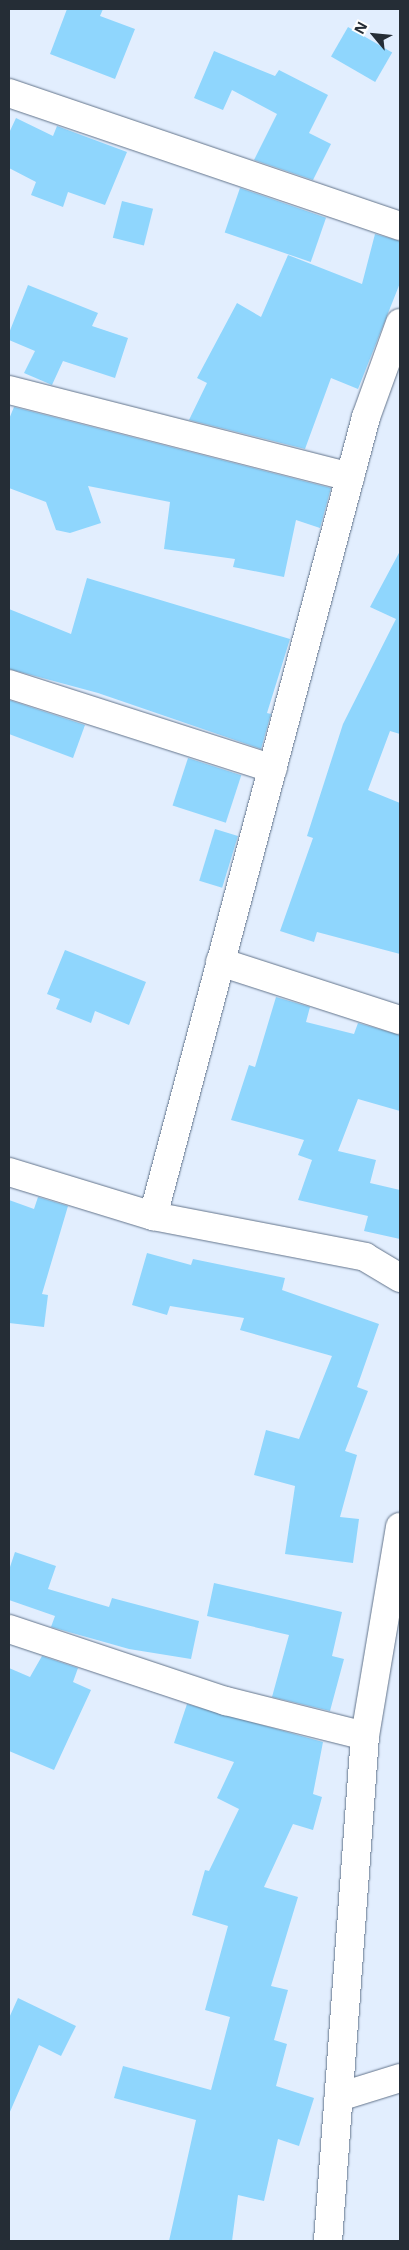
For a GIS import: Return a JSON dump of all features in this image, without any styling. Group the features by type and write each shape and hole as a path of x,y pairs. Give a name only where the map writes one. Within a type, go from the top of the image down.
{"street":[{"path":"9,93 400,226"},
{"path":"153,1216 350,477 397,340"},
{"path":"9,390 350,477"},
{"path":"9,684 273,769"},
{"path":"220,962 400,1020"},
{"path":"9,1172 153,1216 365,1257 400,1278"},
{"path":"328,2241 365,1736 400,1527"},
{"path":"9,1629 226,1701 365,1736"},
{"path":"339,2097 400,2078"}],"building":[{"path":"67,9 103,9 100,16 135,29 115,79 50,54"},
{"path":"348,27 392,52 375,82 331,56"},
{"path":"214,51 275,76 279,70 328,95 309,133 331,144 313,180 254,160 277,114 232,90 223,110 194,98"},
{"path":"16,118 53,136 57,126 127,152 105,205 68,192 63,207 31,195 36,182 9,168 9,133"},
{"path":"240,188 326,218 311,262 225,232"},
{"path":"122,201 153,209 144,246 113,238"},
{"path":"375,234 400,241 400,283 358,389 331,378 305,449 189,420 207,383 197,378 237,303 261,317 288,255 362,284"},
{"path":"28,285 98,313 92,326 128,338 115,378 63,361 52,385 24,373 35,351 9,340 9,333"},
{"path":"14,407 331,488 320,528 296,520 284,577 233,567 235,559 164,549 170,502 88,486 101,523 70,533 56,530 46,502 9,488 9,419"},
{"path":"400,551 400,734 390,731 368,790 400,803 400,954 317,932 314,942 280,931 313,838 307,836 343,724 396,619 370,607"},
{"path":"87,578 290,639 267,713 271,714 261,749 98,693 9,669 9,609 71,634"},
{"path":"9,700 85,725 73,758 9,734"},
{"path":"188,758 241,775 226,823 173,806"},
{"path":"215,829 238,836 222,888 199,881"},
{"path":"65,950 146,982 129,1025 95,1011 91,1023 56,1009 60,999 47,994"},
{"path":"276,997 310,1007 306,1022 354,1034 358,1023 400,1035 400,1111 358,1099 338,1151 376,1160 370,1183 400,1190 400,1239 364,1231 368,1216 298,1200 312,1160 298,1155 304,1140 231,1120 249,1065 255,1067"},
{"path":"38,1197 68,1206 42,1294 48,1295 44,1327 9,1323 9,1200 34,1209"},
{"path":"147,1253 191,1265 193,1259 285,1278 282,1290 379,1324 357,1387 368,1391 345,1451 357,1455 340,1517 359,1519 353,1563 285,1554 295,1486 254,1475 266,1430 299,1439 332,1356 240,1330 244,1318 170,1306 167,1315 132,1305"},
{"path":"15,1552 56,1566 48,1589 109,1607 112,1598 199,1621 191,1659 129,1649 51,1627 55,1616 9,1600 9,1570"},
{"path":"214,1583 342,1612 332,1656 344,1659 330,1711 272,1697 289,1635 207,1616"},
{"path":"42,1656 78,1668 73,1682 91,1690 54,1770 9,1751 9,1668 30,1677"},
{"path":"187,1704 323,1742 313,1794 322,1797 313,1830 293,1824 264,1887 298,1897 271,1986 288,1990 274,2040 287,2044 276,2086 314,2098 299,2146 278,2139 264,2201 238,2195 232,2241 169,2241 196,2120 114,2098 123,2066 211,2090 230,2017 205,2010 228,1926 192,1915 205,1870 209,1871 239,1809 217,1798 234,1762 174,1743"},
{"path":"18,1998 76,2026 61,2056 39,2045 9,2114 9,2018"}]}
